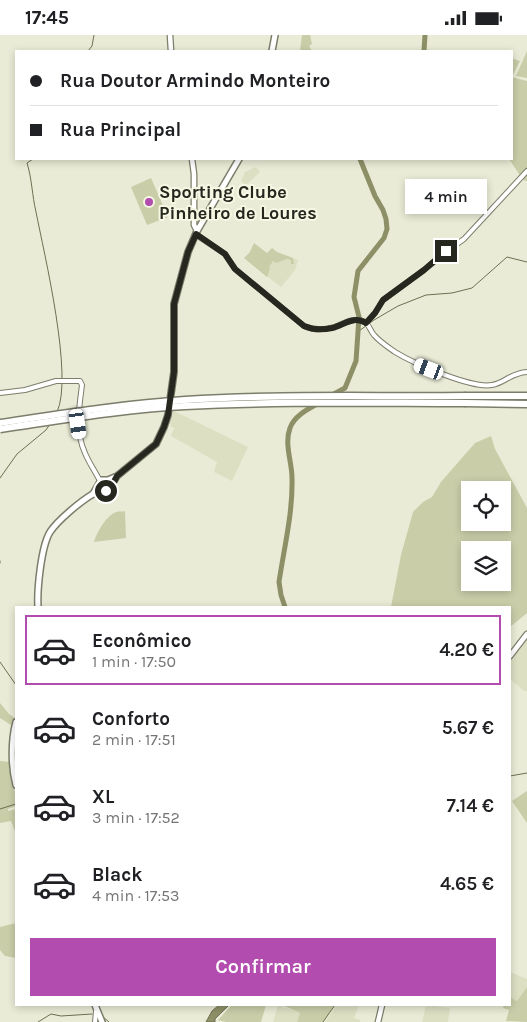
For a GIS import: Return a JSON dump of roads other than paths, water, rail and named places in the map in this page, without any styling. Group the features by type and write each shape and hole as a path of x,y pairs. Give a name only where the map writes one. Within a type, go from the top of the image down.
{"highway":[{"path":"0,429 119,412 183,406 527,396"},
{"path":"0,423 120,406 239,397 466,399 527,404"}],"main road":[{"path":"170,35 171,50"},
{"path":"272,50 275,35"},
{"path":"192,160 194,225 196,232"},
{"path":"38,606 38,589 45,548 50,532 69,513 93,494 102,483 117,476 156,444 168,415 170,404 174,372 174,304 188,252 196,232 238,160"},
{"path":"102,483 108,491 117,476"},
{"path":"102,483 111,485"},
{"path":"511,656 527,634"},
{"path":"15,726 13,754 15,775"},
{"path":"95,1006 99,1021"},
{"path":"378,1022 382,1006"}],"street":[{"path":"366,324 383,300 464,239 527,171"},
{"path":"196,232 225,254 235,269 304,326 327,329 353,319 366,324 379,340 410,361 478,384 493,385 515,373 527,372"},
{"path":"0,393 25,390 59,380 80,381 82,385 78,424 80,437 88,460 102,483"}],"waterway":[{"path":"89,50 92,46 94,35"},
{"path":"424,50 425,35"},
{"path":"32,160 27,163 51,284 60,344 61,395 57,412"},
{"path":"330,396 345,388 356,361 359,317 354,297 358,271 384,238 387,229 383,210 375,196 360,160"},
{"path":"359,331 398,306 426,295 452,293 472,288 507,257 527,262"},
{"path":"285,606 279,582 290,517 292,491 288,434 298,416 319,403"},
{"path":"0,478 17,454 46,430 50,424"},
{"path":"0,662 15,684"},
{"path":"511,776 527,773"},
{"path":"0,809 15,804"},
{"path":"323,1022 334,1006"},
{"path":"38,1022 51,1014 61,1016 92,1014"},
{"path":"103,1017 109,1022"}],"place":[{"name":"Sporting Clube Pinheiro de Loures","path":"149,202"}]}
